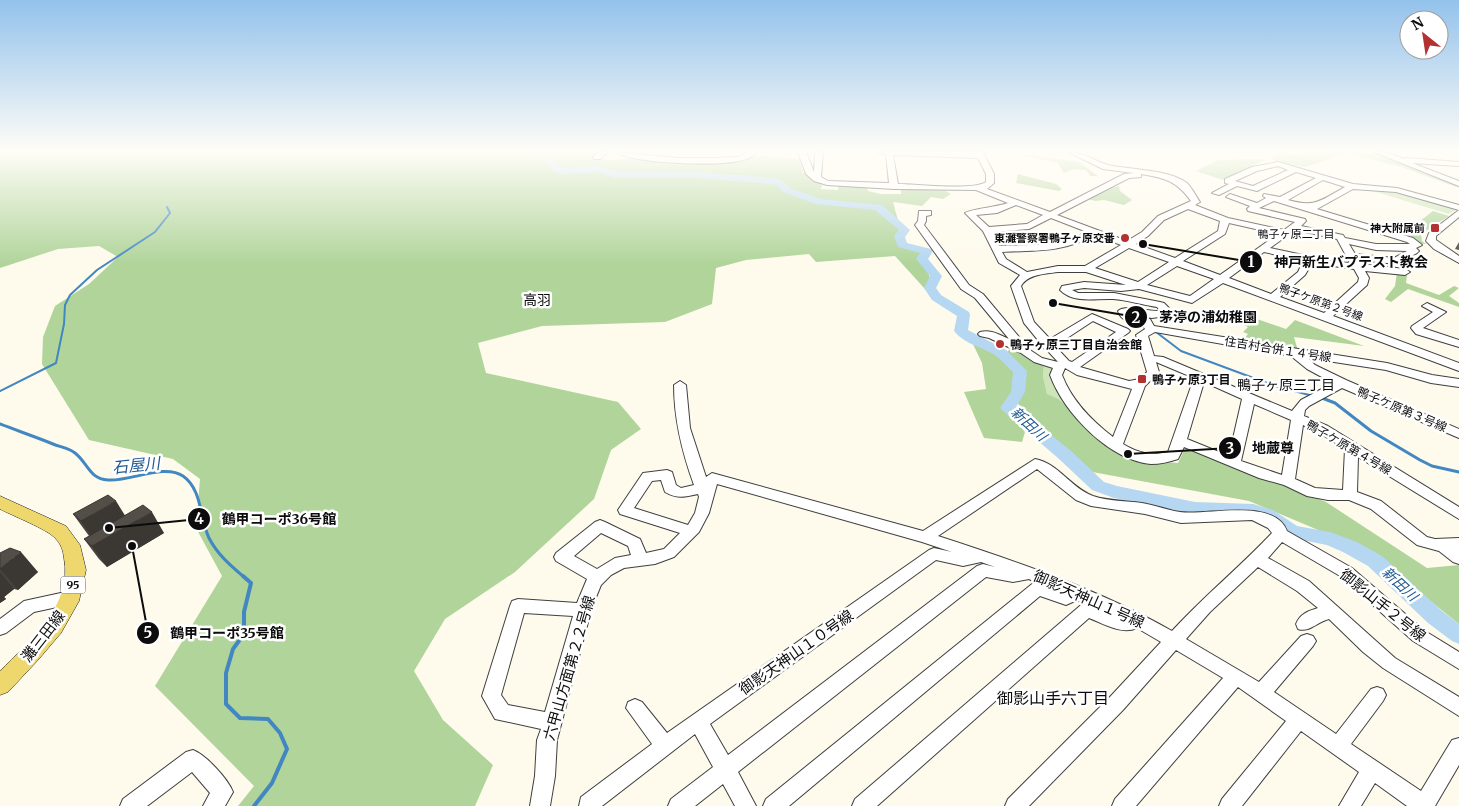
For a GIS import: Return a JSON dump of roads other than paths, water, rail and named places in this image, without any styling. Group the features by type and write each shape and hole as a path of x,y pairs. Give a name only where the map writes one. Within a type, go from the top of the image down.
{"main road":[{"name":"灘三田線","path":"0,685 31,654 54,627 70,598 76,570 71,545 60,532 2,506"}],"street":[{"path":"970,190 981,190"},
{"path":"954,194 973,195 981,190"},
{"name":"鴨子ケ原第２号線","path":"981,190 1326,316 1459,367"},
{"path":"987,230 1028,226 1100,190"},
{"path":"1087,269 1145,234 1161,218 1196,202 1187,190"},
{"path":"1216,193 1222,190"},
{"path":"1249,190 1410,240 1417,245 1407,248 1376,247 1294,227"},
{"path":"1066,365 1029,323 1016,286 1020,279 1026,275 1058,269 1087,269 1139,286 1192,300 1302,221 1251,209 1298,190"},
{"path":"1279,199 1314,207 1345,190"},
{"path":"1393,190 1459,208"},
{"path":"1230,197 1257,206"},
{"path":"1015,203 997,210 969,213 987,230 1002,261 1026,275"},
{"path":"1189,206 1225,220 1285,233"},
{"path":"928,213 922,213 922,222 919,225 940,256 946,260 965,287 979,296 1026,352"},
{"path":"1459,213 1432,236 1431,241 1437,247 1459,260"},
{"path":"1116,445 1140,384 1153,372 1142,335 1151,330 1146,321 1130,320 1124,315 1123,311 1152,314 1169,313 1160,305 1114,296 1076,296 1065,290 1072,285 1086,284 1130,289 1139,286 1222,232 1225,220"},
{"path":"996,249 1059,247 1073,243 1094,232"},
{"path":"1326,316 1363,283 1364,278 1341,238"},
{"path":"1352,257 1396,261 1414,251 1407,248"},
{"path":"1262,249 1308,260 1359,268 1406,272"},
{"path":"1272,297 1302,274 1308,260"},
{"path":"1426,306 1441,312 1416,328 1420,332 1459,344"},
{"path":"1048,346 1092,317 1124,331 1066,365 1056,375 1064,394 1089,422 1116,445 1129,453 1150,459 1174,456 1200,376"},
{"name":"住吉村合併１４号線","path":"1151,330 1168,331 1295,354 1387,366 1446,383 1459,384"},
{"path":"984,334 992,335 1038,360 1066,365 1129,384 1140,384"},
{"path":"1422,353 1436,340"},
{"name":"鴨子ケ原第３号線","path":"1295,354 1311,367 1342,383 1459,434"},
{"name":"鴨子ケ原第４号線","path":"1150,359 1159,359 1323,429 1459,514"},
{"path":"1288,481 1299,409 1305,402 1342,383"},
{"path":"680,385 680,408 688,449 707,488 679,492 670,488 667,475 648,476 625,510 691,531"},
{"path":"1234,463 1249,397"},
{"path":"1180,440 1269,477 1288,481 1312,492 1328,495 1350,495 1376,505 1422,541 1435,545 1451,544 1459,558"},
{"path":"1350,495 1352,447"},
{"name":"御影山手２号線","path":"925,538 1035,464 1041,465 1091,501 1145,509 1182,518 1254,516 1273,524 1279,529 1280,534 1346,572 1418,636 1459,661"},
{"name":"六甲山方面第２２号線","path":"540,806 545,776 547,740 583,610 594,582 605,571 621,562 655,558 669,553 691,531 702,513 707,488"},
{"name":"御影天神山１号線","path":"707,488 925,538 1029,572 1078,593 1136,619 1236,676 1425,806"},
{"path":"598,578 562,557 600,526 635,543 640,560"},
{"path":"1015,806 1116,704 1204,607 1257,559 1280,534"},
{"name":"御影天神山１０号線","path":"588,804 698,721 934,554 963,560 972,560 980,556"},
{"path":"1257,559 1303,586 1332,611 1368,647 1389,663 1459,707"},
{"path":"678,806 984,570 1012,576 1024,575 1029,572"},
{"path":"773,806 1038,589 1066,598 1078,593"},
{"path":"0,628 30,606 70,598"},
{"path":"552,722 502,713 491,696 518,606 583,610"},
{"path":"862,806 1087,610 1121,624 1130,624 1136,619"},
{"path":"1261,693 1305,633 1312,617 1332,611"},
{"path":"0,670 31,654"},
{"path":"1122,806 1236,676"},
{"path":"1338,746 1377,695"},
{"path":"635,708 665,746"},
{"path":"1229,806 1299,719"},
{"path":"698,721 746,806"},
{"path":"1425,806 1459,747"},
{"path":"130,806 192,759 223,792 213,806"},
{"path":"1349,806 1372,770"}],"waterway":[{"name":"新田川","path":"786,190 820,202 878,207 905,230 899,236 902,245 927,251 922,259 936,276 930,288 933,294 940,301 955,308 964,315 961,331 970,338 1001,353 1020,371 1018,392 1008,408 1064,454 1098,486 1114,492 1195,508 1253,510 1267,515 1292,532 1330,539 1350,547 1375,561 1435,617 1459,635"},
{"name":"石屋川","path":"0,391 56,363 64,324 65,305 70,295 97,270 155,232 170,213 167,207"},
{"path":"1156,332 1181,351 1275,386 1313,396"},
{"path":"1321,397 1325,399"},
{"path":"1322,398 1335,403 1371,431 1420,460 1432,466 1459,472"},
{"name":"石屋川","path":"0,424 73,451 93,474 102,479 117,480 166,471 183,476 194,488 212,544 244,577"},
{"name":"石屋川","path":"243,576 251,583 244,612 244,634 233,649 226,673 226,704 240,718 268,719 280,733 287,749 272,783 254,806"}],"place":[{"name":"神大附属前","path":"1435,228"},
{"name":"東灘警察署鴨子ヶ原交番","path":"1125,238"},
{"name":"神戸新生バプテスト教会","path":"1143,244"},
{"name":"茅渟の浦幼稚園","path":"1053,303"},
{"name":"鴨子ヶ原三丁目自治会館","path":"1000,344"},
{"name":"鴨子ヶ原3丁目","path":"1142,379"},
{"name":"地蔵尊","path":"1128,454"},
{"name":"鶴甲コーポ36号館","path":"109,528"},
{"name":"鶴甲コーポ35号館","path":"132,546"}],"district":[{"name":"鴨子ヶ原二丁目","path":"1296,234"},
{"name":"高羽","path":"537,300"},
{"name":"鴨子ヶ原三丁目","path":"1286,385"},
{"name":"御影山手六丁目","path":"1053,698"}]}
